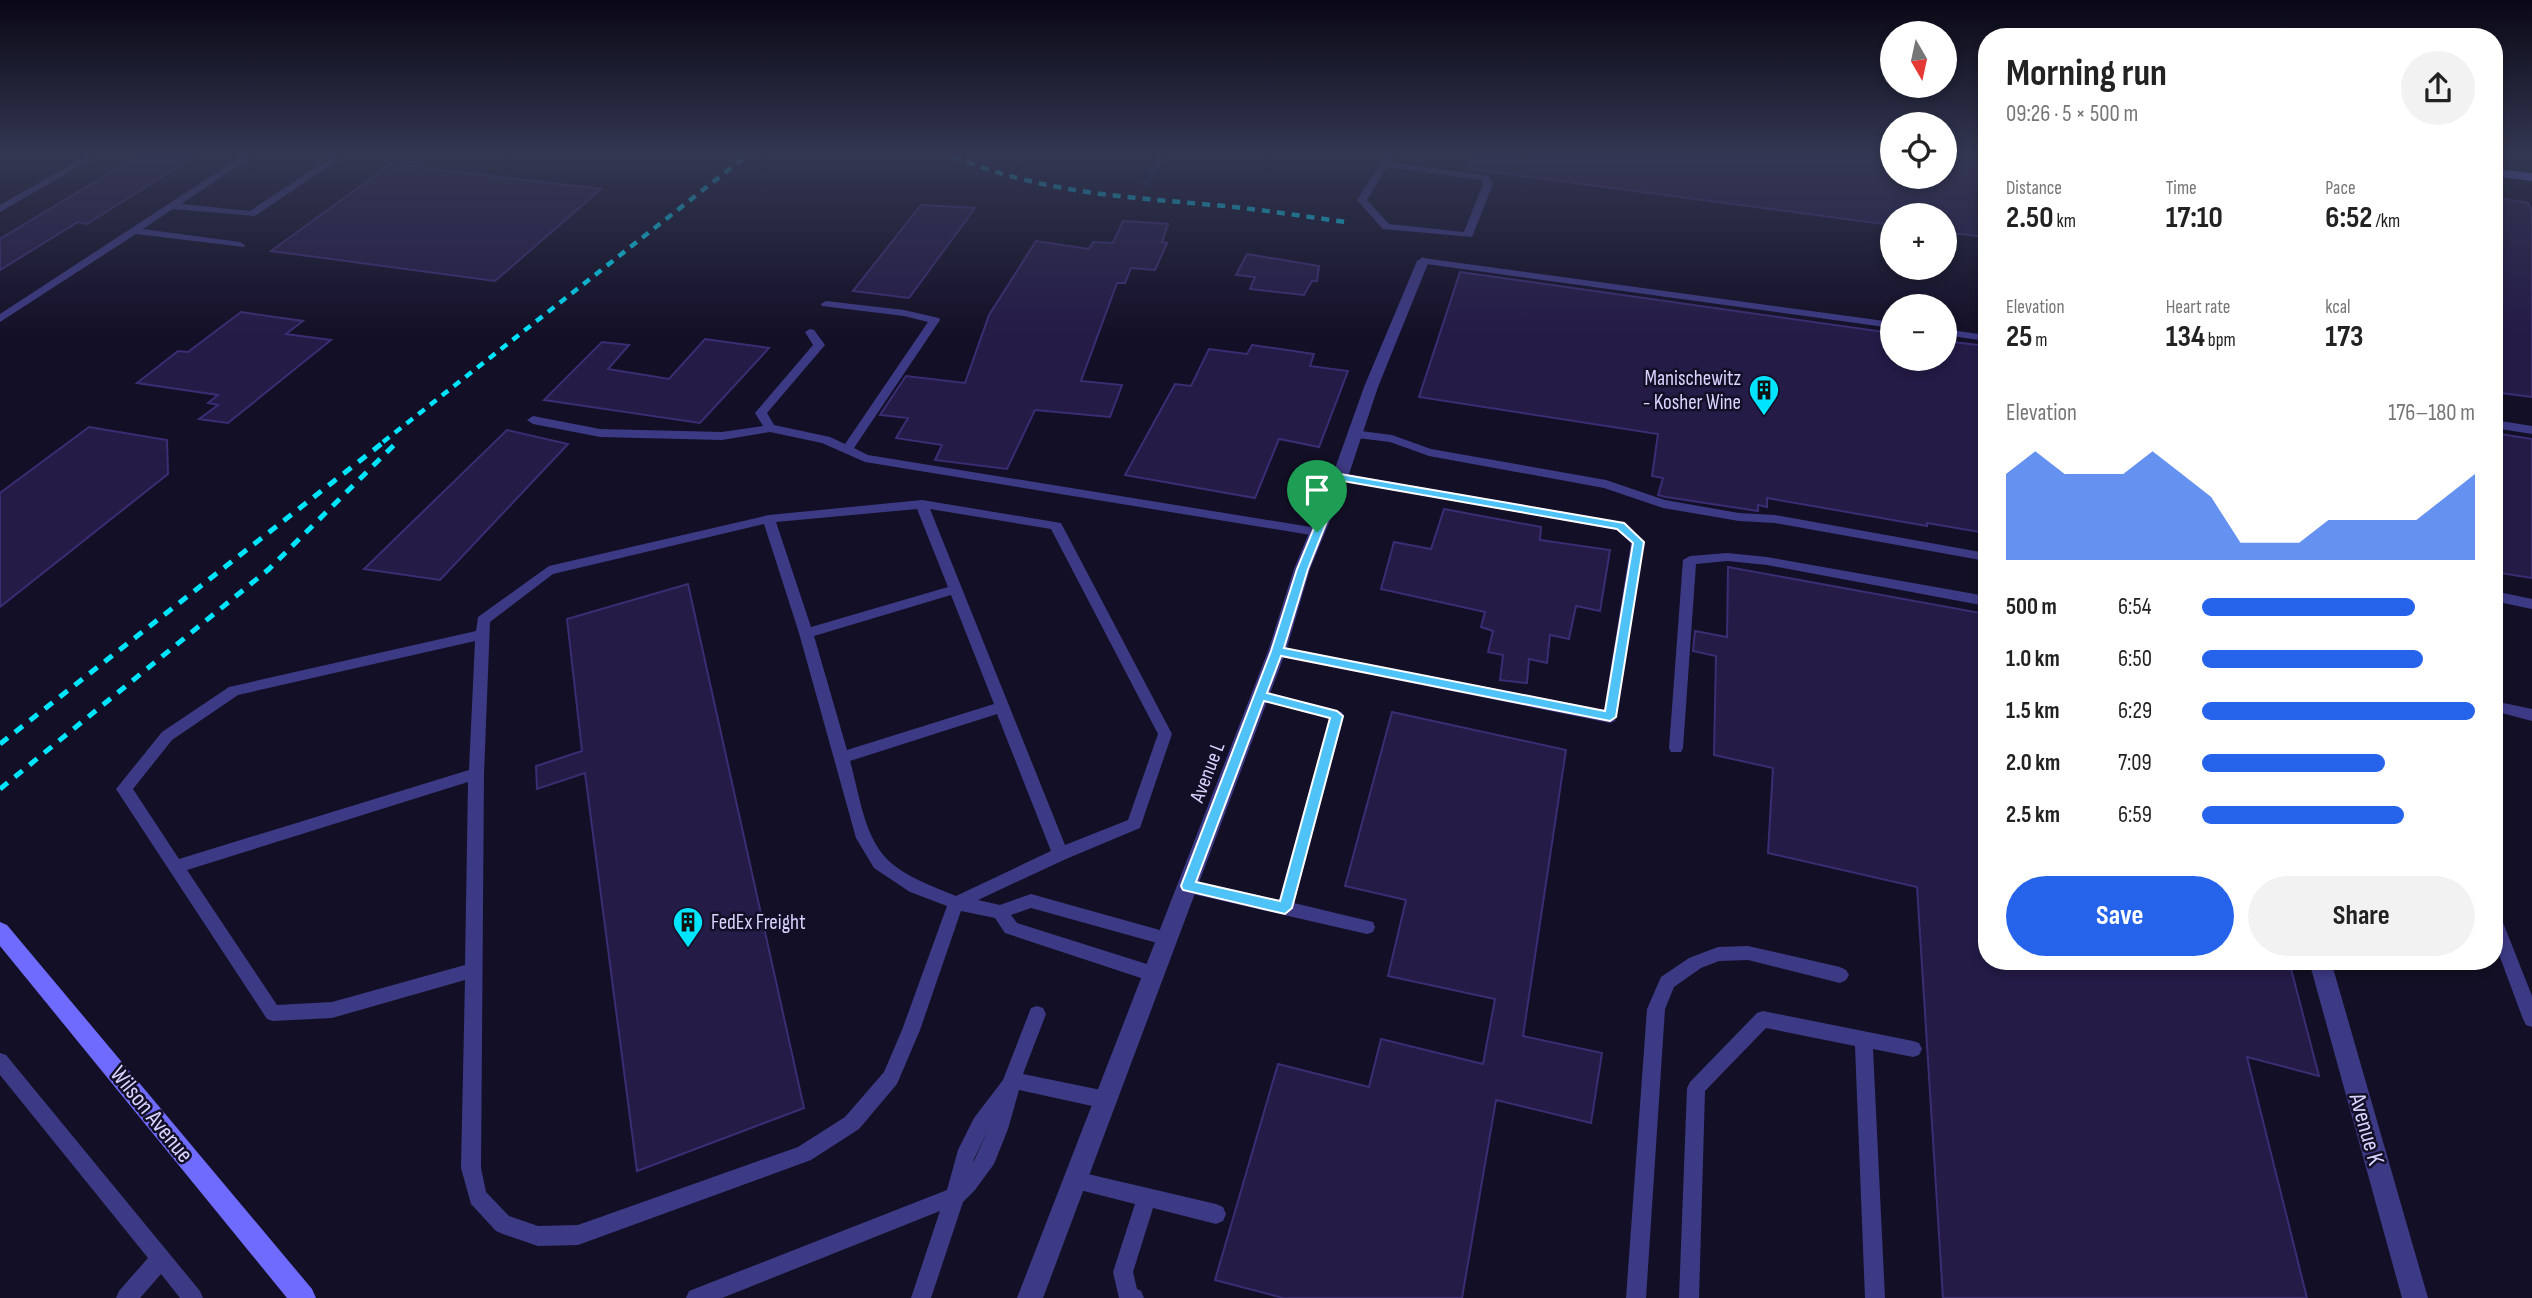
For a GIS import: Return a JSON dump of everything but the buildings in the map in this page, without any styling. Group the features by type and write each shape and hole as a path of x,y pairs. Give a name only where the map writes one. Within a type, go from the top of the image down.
{"main road":[{"name":"Wilson Avenue","path":"0,931 303,1298"}],"street":[{"name":"Avenue L","path":"1030,1298 1277,651 1302,569 1340,477 1353,434 1423,261"},
{"name":"Avenue K","path":"2323,970 2415,1298"}],"lane":[{"path":"0,319 154,217"},
{"path":"1377,217 1386,227 1468,235 1475,217"},
{"path":"133,232 240,245"},
{"path":"1423,261 1880,323"},
{"path":"826,304 904,313 935,320 847,450"},
{"path":"770,428 761,413 819,345 810,332"},
{"path":"1957,334 1978,337"},
{"path":"533,421 600,433 722,436 770,428 826,440 864,458 1317,532"},
{"path":"2503,425 2532,430"},
{"path":"1353,434 1392,439 1429,452 1606,484 1662,504 1739,517 1776,519 1978,556"},
{"path":"1277,651 1610,717 1638,542 1621,526 1340,477"},
{"path":"922,504 1060,854"},
{"path":"922,504 1056,526 1165,734 1133,824 1060,854 956,903 891,1078 852,1123 804,1154 578,1235 538,1236 503,1224 478,1198 471,1168 476,774 483,620 550,570 769,519 922,504"},
{"path":"769,519 806,633 864,838 880,863 916,887 956,903 1000,912 1031,901 1168,939"},
{"path":"1676,748 1690,560 1727,557 1767,561 1978,600"},
{"path":"806,633 956,589"},
{"path":"2503,598 2532,604"},
{"path":"475,970 332,1010 273,1013 124,789 167,736 234,691 483,634"},
{"path":"1260,695 1337,716 1285,908"},
{"path":"841,758 1002,707"},
{"path":"2503,708 2532,715"},
{"path":"175,867 476,774"},
{"path":"1188,886 1367,927"},
{"path":"1000,912 1011,928 1153,974"},
{"path":"2503,943 2532,1019"},
{"path":"1636,1298 1656,1009 1667,982 1695,963 1718,954 1748,953 1840,975"},
{"path":"696,1298 955,1196 973,1182 994,1148 1012,1080 1037,1014"},
{"path":"1689,1298 1696,1088 1763,1019 1913,1049"},
{"path":"1864,1038 1875,1298"},
{"path":"0,1061 193,1298"},
{"path":"1012,1080 1106,1100"},
{"path":"1075,1180 1216,1214"},
{"path":"921,1298 955,1196"},
{"path":"1134,1298 1128,1295 1123,1272 1147,1198"},
{"path":"126,1298 161,1259"}],"railway":[{"path":"383,442 669,217"},
{"path":"1308,217 1346,222"},
{"path":"0,744 385,441"},
{"path":"0,789 269,569 395,444"}],"place":[{"name":"Manischewitz - Kosher Wine","path":"1764,417"},
{"name":"FedEx Freight","path":"688,949"}],"route":[{"path":"1317,532 1302,569 1277,651 1260,695 1188,886 1285,908 1337,716 1260,695 1277,651 1610,717 1638,542 1621,526 1340,477 1317,532"}]}
